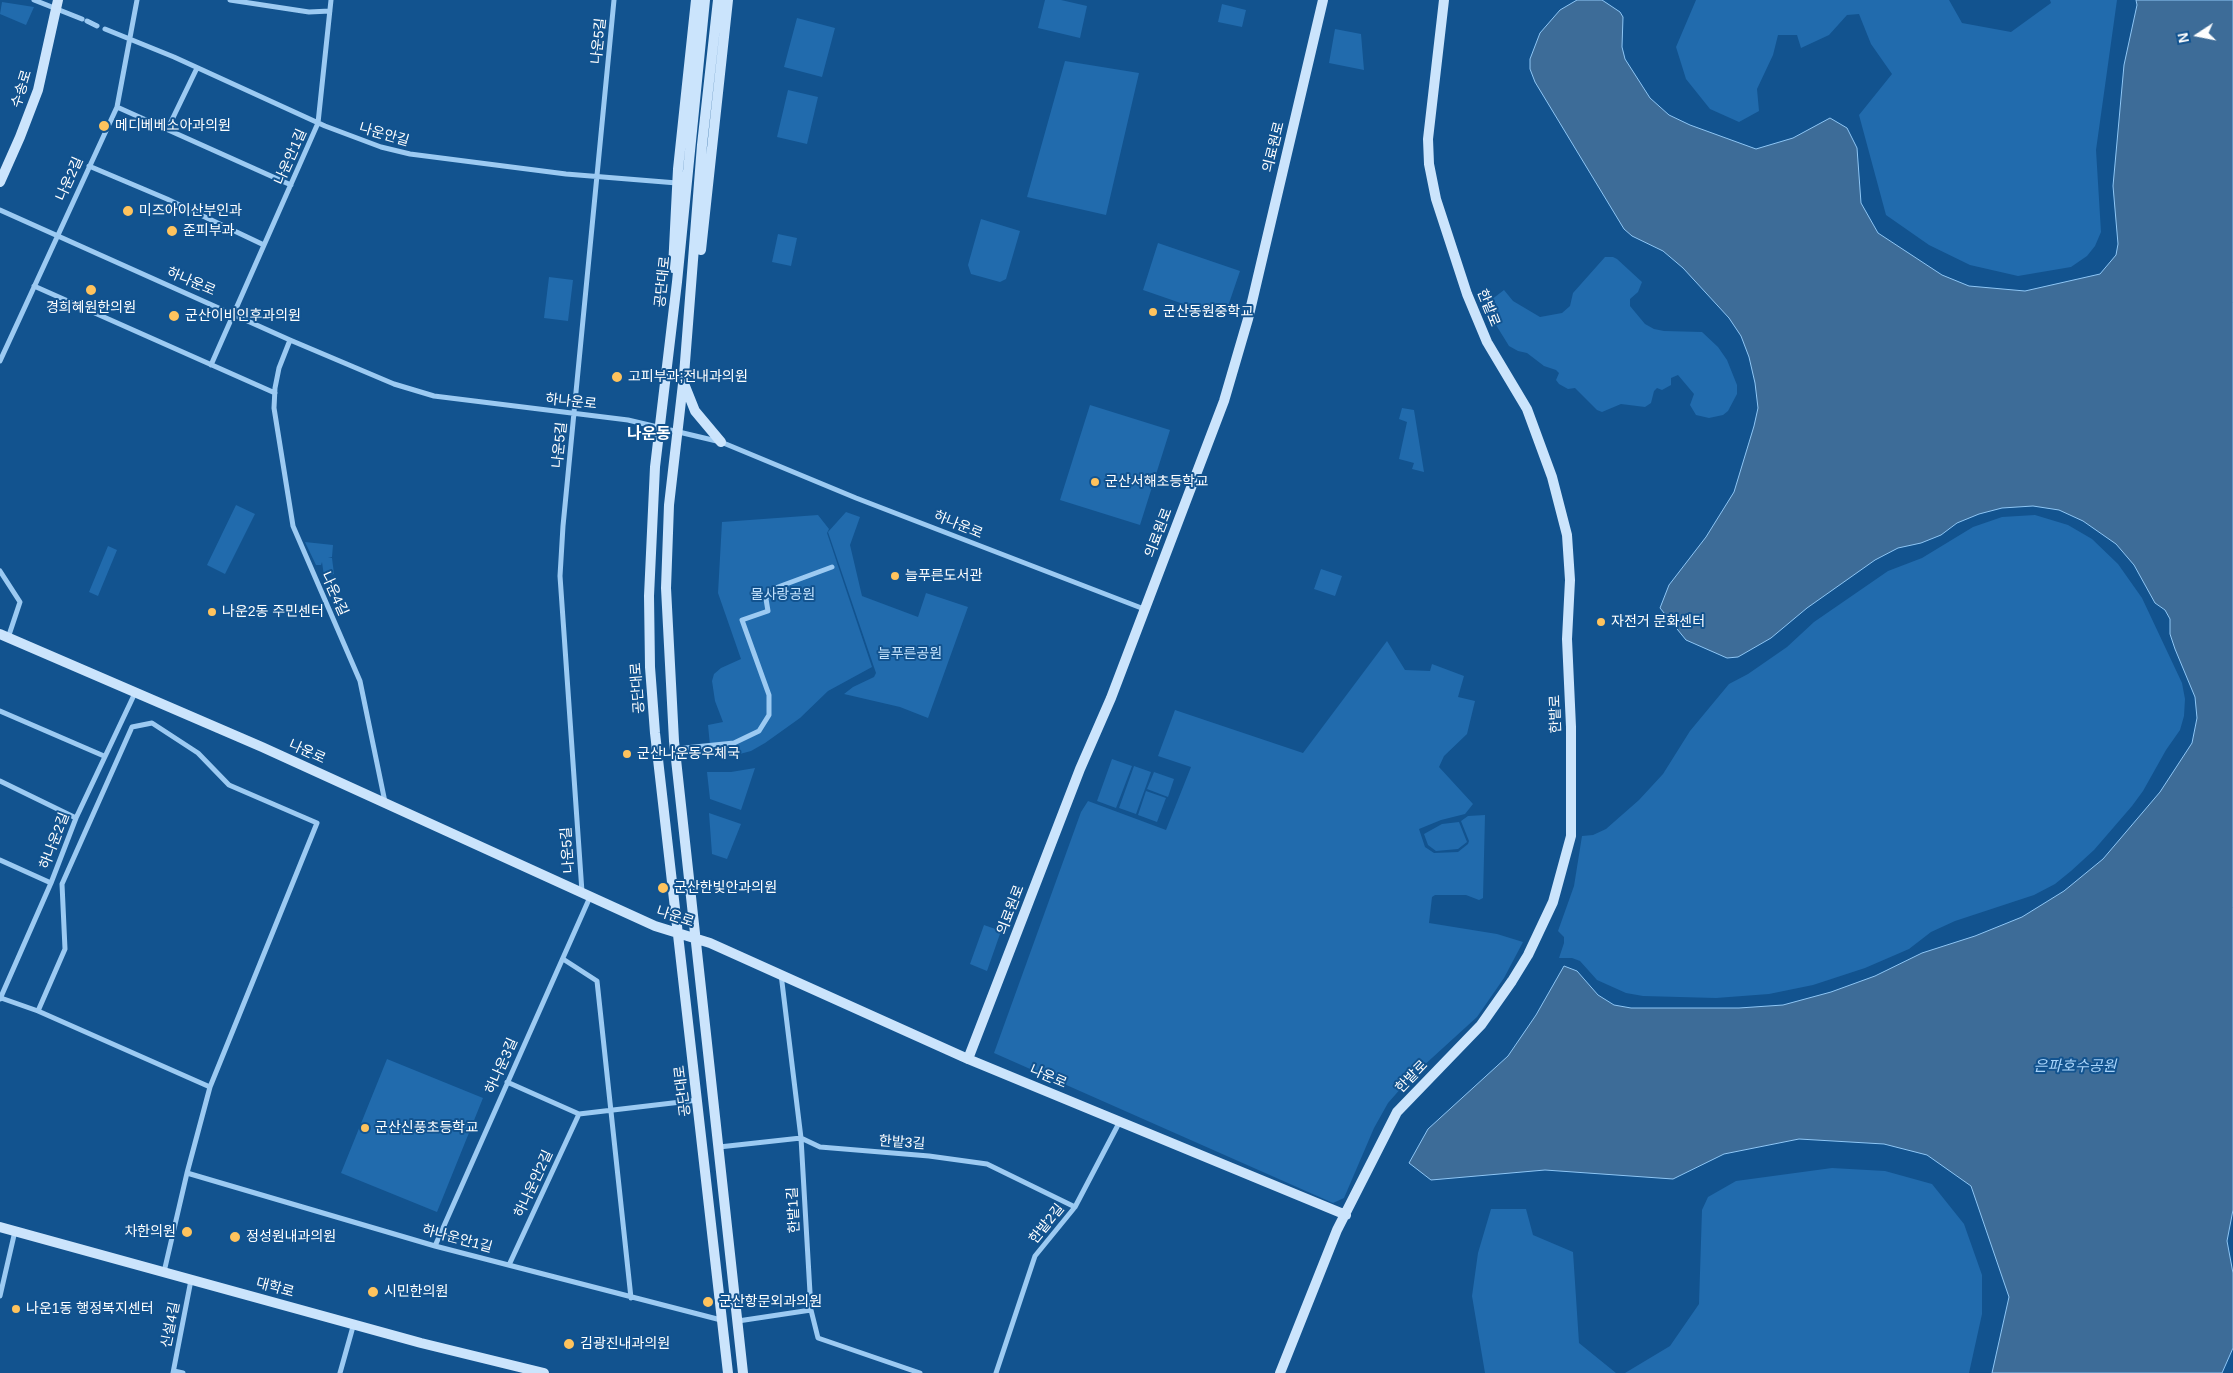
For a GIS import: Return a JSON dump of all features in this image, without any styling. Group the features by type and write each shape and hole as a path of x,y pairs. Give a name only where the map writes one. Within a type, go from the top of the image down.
{"street":[{"path":"34,0 58,5 98,26"},
{"name":"나운2길","path":"0,361 117,107 137,0"},
{"path":"230,0 309,12 330,11"},
{"name":"나운안1길","path":"211,365 318,123 331,0"},
{"name":"나운5길","path":"586,894 560,594 562,526 614,0"},
{"path":"671,341 673,237 696,0"},
{"name":"공단대로","path":"705,0 651,526 649,596 650,667 655,733 724,1321 728,1373"},
{"name":"공단대로","path":"718,0 702,145 684,375 669,505 666,588 675,749 743,1373"},
{"path":"721,442 695,411 686,391 684,375 712,161 728,0"},
{"name":"의료원로","path":"968,1059 1224,401 1240,346 1323,0"},
{"name":"한밭로","path":"1280,1373 1337,1230 1397,1112 1481,1025 1512,981 1528,955 1557,890 1570,836 1571,727 1567,639 1570,580 1568,535 1552,477 1527,409 1487,342 1467,294 1436,199 1429,164 1428,139 1444,0"},
{"name":"수송로","path":"0,182 38,90 58,5"},
{"name":"나운안길","path":"105,29 318,123 381,147 410,154 566,174 677,183"},
{"path":"168,128 197,68"},
{"path":"117,107 168,128 291,185"},
{"path":"89,166 207,217 264,245"},
{"name":"하나운로","path":"0,210 290,340 394,384 434,396 628,420 721,442 848,495 1144,609"},
{"path":"34,286 275,393"},
{"name":"나운4길","path":"290,340 279,368 274,408 293,526 360,681 386,802"},
{"path":"675,749 734,743 759,731 769,715 771,707 769,695 742,620 768,611 766,599 778,587 832,567"},
{"path":"0,571 20,602 4,636"},
{"name":"나운로","path":"4,636 386,802 655,926 695,938 780,973 968,1059 1119,1123 1346,1215"},
{"name":"하나운2길","path":"0,998 51,883 76,818 135,693"},
{"path":"0,711 104,756"},
{"path":"38,1011 64,949 62,884 132,727 152,723 198,753 229,785 317,823 210,1087 187,1173 164,1272"},
{"path":"0,781 76,818"},
{"path":"0,860 51,883"},
{"name":"하나운3길","path":"435,1246 563,959 586,894"},
{"path":"563,959 597,981 612,1110 630,1298"},
{"name":"한밭1길","path":"780,973 801,1138 811,1310 818,1338 920,1373"},
{"path":"0,998 38,1011 210,1087"},
{"path":"507,1082 579,1114 698,1100"},
{"name":"하나운안2길","path":"509,1265 579,1114"},
{"name":"한밭2길","path":"996,1373 1035,1256 1074,1207 1119,1123"},
{"path":"719,1148 801,1138"},
{"name":"한밭3길","path":"801,1138 820,1148 930,1156 987,1164 1074,1207"},
{"name":"하나운안1길","path":"187,1173 435,1246 724,1321"},
{"name":"대학로","path":"0,1227 354,1323 420,1343 544,1373"},
{"path":"0,1296 15,1231"},
{"name":"신설4길","path":"174,1372 191,1280"},
{"path":"738,1321 811,1310"},
{"path":"340,1373 354,1323"},
{"path":"174,1372 184,1373"}],"green space":[{"path":"1045,0 1061,0 1087,6 1080,38 1038,28"},
{"path":"1696,0 1949,0 1962,23 2011,32 2051,3 2050,0 2117,0 2096,150 2101,232 2095,246 2087,256 2071,267 2018,276 1970,265 1929,245 1886,215 1859,115 1892,74 1871,44 1859,14 1847,15 1829,35 1801,48 1797,35 1778,35 1773,55 1757,89 1759,111 1739,122 1710,109 1686,79 1676,47"},
{"path":"2,2 34,7 26,25 0,14"},
{"path":"1222,4 1246,10 1242,27 1218,22"},
{"path":"797,18 835,28 822,77 784,67"},
{"path":"1335,29 1361,34 1364,70 1329,63"},
{"path":"1065,61 1139,73 1106,215 1027,197"},
{"path":"788,90 818,97 807,144 777,137"},
{"path":"981,219 1020,231 1006,279 1000,282 971,274 968,265"},
{"path":"778,234 797,238 791,266 772,262"},
{"path":"1158,243 1240,271 1224,318 1143,290"},
{"path":"1605,257 1617,259 1642,282 1638,292 1630,299 1630,306 1645,324 1654,329 1664,331 1702,332 1718,347 1727,360 1737,385 1737,394 1728,411 1723,415 1709,418 1696,415 1690,405 1694,394 1678,375 1671,378 1671,385 1662,390 1657,388 1654,391 1651,403 1645,407 1621,404 1602,412 1597,410 1575,388 1568,389 1559,384 1556,380 1559,373 1556,370 1544,366 1527,353 1509,346 1488,312 1487,306 1491,300 1504,290 1513,301 1540,317 1562,313 1570,306 1573,293"},
{"path":"549,277 573,280 568,321 544,318"},
{"path":"1090,405 1170,430 1140,525 1060,500"},
{"path":"1402,408 1414,410 1424,472 1412,469 1414,463 1399,459 1407,422 1399,419"},
{"path":"236,505 255,514 225,574 207,565"},
{"name":"늘푸른공원","path":"846,512 860,517 850,545 862,596 918,617 926,593 968,607 928,718 900,707 844,694 853,687 874,677 876,673 828,532"},
{"name":"물사랑공원","path":"818,515 829,529 827,533 872,667 828,691 800,718 751,751 736,755 711,756 708,725 723,722 715,701 712,681 714,674 721,668 741,659 718,593 722,522"},
{"path":"2035,515 2068,525 2092,539 2118,564 2142,598 2182,683 2185,699 2184,716 2180,730 2166,750 2143,791 2094,850 2055,884 2034,895 1955,921 1931,932 1909,949 1865,968 1813,985 1769,994 1716,998 1643,996 1626,993 1597,980 1580,961 1572,958 1559,958 1564,937 1558,931 1574,886 1582,836 1593,835 1606,829 1639,800 1663,774 1690,731 1729,684 1748,674 1787,647 1814,622 1888,571 1922,558 1973,527 2002,517"},
{"path":"305,542 333,545 332,557 328,558 332,558 334,574 324,576 322,562 321,565 316,565"},
{"path":"108,546 117,550 98,596 89,592"},
{"path":"1321,569 1342,576 1335,596 1314,589"},
{"path":"1387,641 1405,670 1430,671 1432,664 1464,676 1458,697 1475,701 1467,734 1444,756 1439,767 1473,804 1465,814 1441,820 1419,829 1425,847 1434,853 1458,852 1469,841 1461,821 1468,816 1485,815 1483,898 1479,900 1466,895 1435,895 1432,897 1429,923 1497,934 1523,942 1504,978 1477,1017 1410,1078 1388,1103 1374,1128 1344,1198 1333,1203 994,1053 1081,812 1088,801 1166,830 1191,767 1158,756 1175,710 1303,753"},
{"path":"1112,759 1132,766 1116,808 1097,801"},
{"path":"1134,766 1151,772 1136,814 1119,808"},
{"path":"755,768 741,810 710,799 707,772 731,772"},
{"path":"1154,772 1174,779 1168,797 1147,789"},
{"path":"1146,791 1166,798 1157,822 1138,815"},
{"path":"709,813 741,824 727,859 712,854"},
{"path":"1459,822 1467,842 1458,849 1436,851 1428,845 1424,834 1442,824"},
{"path":"984,925 1001,931 987,971 970,964"},
{"path":"387,1059 483,1098 437,1212 341,1173"},
{"path":"1832,1168 1885,1171 1932,1184 1964,1224 1982,1275 1982,1314 1969,1373 1625,1373 1670,1346 1699,1304 1702,1210 1708,1197 1736,1181"},
{"path":"1491,1209 1526,1209 1533,1235 1573,1252 1579,1343 1616,1373 1485,1373 1472,1296 1478,1253"}],"water":[{"name":"은파호수공원","path":"1577,0 1602,0 1620,12 1623,17 1622,47 1625,59 1650,98 1669,115 1690,125 1756,149 1793,138 1830,118 1847,128 1857,148 1861,203 1878,233 1942,275 1969,286 2025,291 2100,274 2116,255 2118,244 2113,186 2124,65 2137,5 2136,0 2233,0 2233,1210 2227,1241 2233,1273 2233,1348 2222,1373 1992,1373 2009,1297 1971,1186 1927,1155 1884,1144 1799,1139 1724,1154 1673,1179 1545,1170 1431,1180 1409,1163 1428,1129 1508,1056 1536,1015 1564,966 1577,971 1598,995 1614,1005 1631,1008 1739,1008 1783,1005 1831,992 1875,976 1922,953 1975,936 2022,917 2064,891 2103,859 2160,792 2192,743 2197,718 2195,697 2170,634 2170,619 2165,610 2155,603 2134,565 2116,544 2083,521 2059,510 2033,506 2002,508 1979,514 1957,523 1941,535 1921,543 1898,548 1875,560 1807,608 1771,638 1738,657 1727,658 1686,640 1660,608 1669,585 1706,537 1734,492 1758,408 1755,383 1749,357 1741,336 1729,318 1683,268 1663,251 1632,236 1624,229 1535,82 1530,69 1530,59 1540,33 1560,10"}],"place":[{"name":"메디베베소아과의원","path":"104,126"},
{"name":"미즈아이산부인과","path":"128,211"},
{"name":"준피부과","path":"172,231"},
{"name":"경희혜원한의원","path":"91,290"},
{"name":"군산동원중학교","path":"1153,312"},
{"name":"군산이비인후과의원","path":"174,316"},
{"name":"고피부과;전내과의원","path":"617,377"},
{"name":"군산서해초등학교","path":"1095,482"},
{"name":"늘푸른도서관","path":"895,576"},
{"name":"나운2동 주민센터","path":"212,612"},
{"name":"자전거 문화센터","path":"1601,622"},
{"name":"군산나운동우체국","path":"627,754"},
{"name":"군산한빛안과의원","path":"663,888"},
{"name":"군산신풍초등학교","path":"365,1128"},
{"name":"차한의원","path":"187,1232"},
{"name":"정성원내과의원","path":"235,1237"},
{"name":"시민한의원","path":"373,1292"},
{"name":"군산항문외과의원","path":"708,1302"},
{"name":"나운1동 행정복지센터","path":"16,1309"},
{"name":"김광진내과의원","path":"569,1344"}],"district":[{"name":"나운동","path":"649,435"}]}
